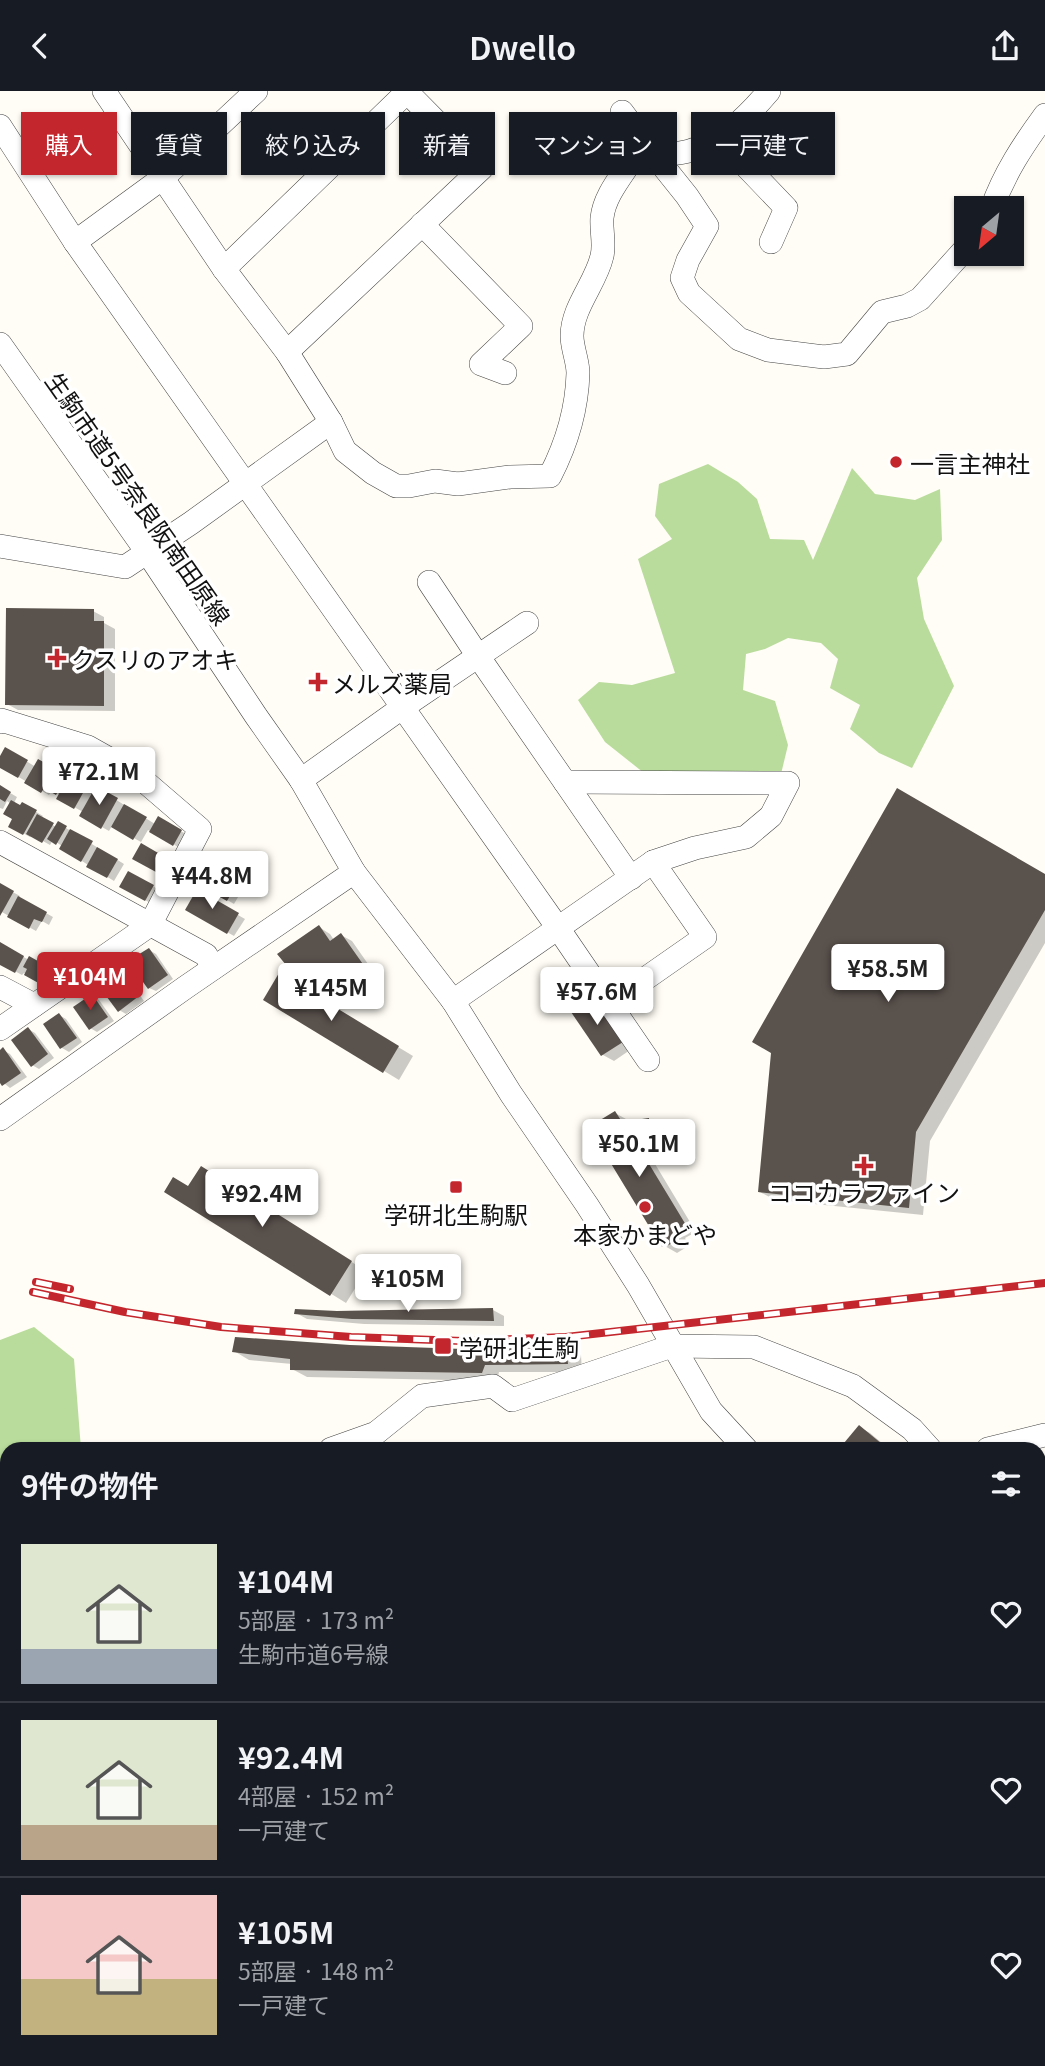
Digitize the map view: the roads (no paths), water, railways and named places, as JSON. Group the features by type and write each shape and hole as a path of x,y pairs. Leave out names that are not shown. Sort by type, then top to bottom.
{"street":[{"path":"104,91 224,269 287,352 331,422 345,451 373,473 396,486 435,481 458,484 510,477 550,477 566,444 574,405 578,375 572,336 575,320 603,255 602,219 605,206 622,175"},
{"path":"75,242 164,177 256,91"},
{"path":"224,269 407,91 482,168 287,352"},
{"path":"751,112 769,91"},
{"path":"996,196 1014,159 1045,115"},
{"path":"0,126 75,242 648,1060"},
{"path":"670,175 707,226 688,260 682,278 689,293 739,339 768,350 824,357 847,354 882,312 920,299 954,261"},
{"path":"754,175 786,208 771,242"},
{"path":"422,224 521,326 481,364 505,373"},
{"name":"生駒市道5号奈良阪南田原線","path":"0,344 147,552 301,781 354,872 453,1002 638,1285 711,1411 740,1442"},
{"path":"0,546 125,566 191,523 331,422"},
{"path":"429,582 631,878"},
{"path":"301,781 403,707 527,623"},
{"path":"0,722 1,720 88,747 136,774 200,829 150,925 0,1029"},
{"path":"453,1002 653,862 695,848 746,837 771,816 788,783 565,782"},
{"path":"0,842 206,955 214,968"},
{"path":"609,1004 705,937 653,862"},
{"path":"0,1119 354,872"},
{"path":"0,987 34,1005"},
{"path":"351,1442 376,1433 422,1396 493,1386 512,1399 672,1346 754,1347 853,1386 912,1429 924,1442"},
{"path":"1016,1442 1045,1435"}],"railway":[{"path":"36,1282 70,1289"},
{"path":"33,1292 125,1312 221,1327 351,1337 463,1341 566,1337 1045,1283"}],"place":[{"name":"一言主神社","path":"896,462"},
{"name":"クスリのアオキ","path":"57,658"},
{"name":"メルズ薬局","path":"318,682"},
{"name":"ココカラファイン","path":"864,1166"},
{"name":"学研北生駒駅","path":"456,1187"},
{"name":"本家かまどや","path":"645,1207"},
{"name":"学研北生駒","path":"443,1346"}]}
